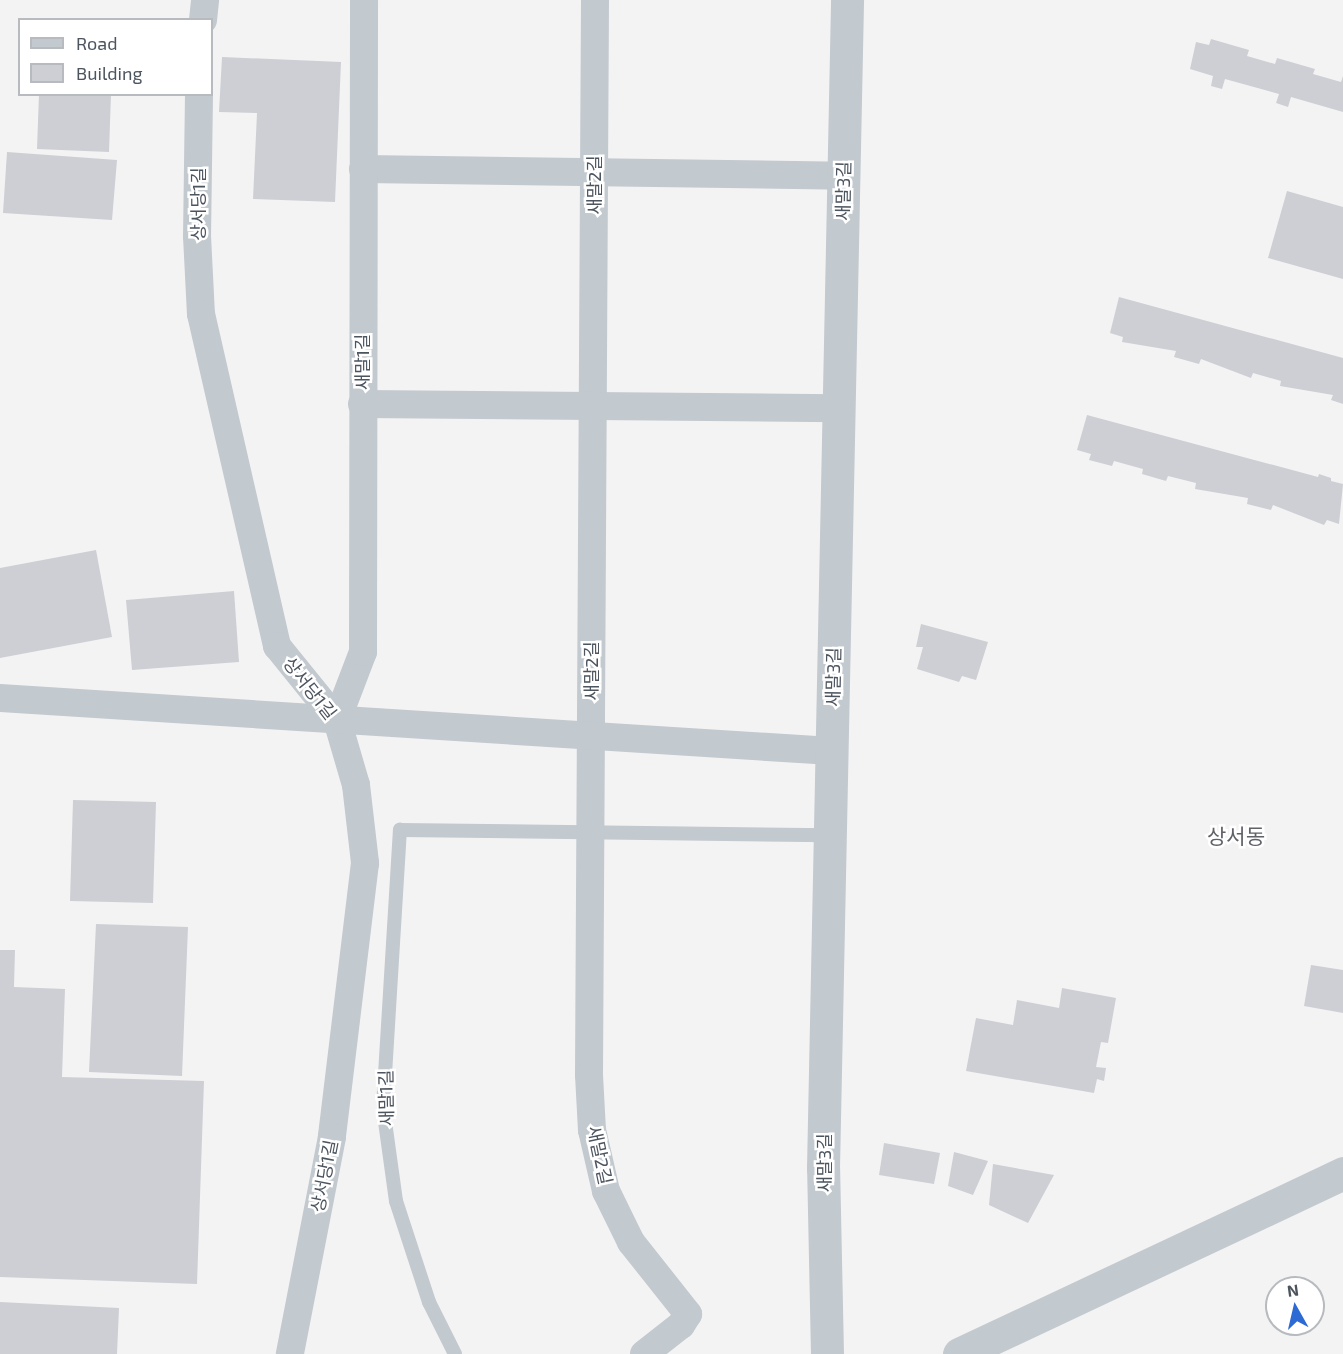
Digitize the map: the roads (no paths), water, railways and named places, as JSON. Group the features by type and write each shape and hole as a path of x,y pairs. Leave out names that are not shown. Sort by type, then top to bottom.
{"street":[{"path":"203,18 205,0"},
{"name":"새말1길","path":"337,720 363,652 364,0"},
{"name":"새말2길","path":"595,0 589,1075 592,1130 606,1191 631,1242 688,1314 681,1325 644,1354"},
{"name":"새말3길","path":"828,1354 823,1168 846,0"},
{"name":"상서당1길","path":"199,96 197,236 201,314 277,646 337,720 356,785 365,863 332,1137 290,1354"},
{"path":"363,170 843,176"},
{"path":"362,404 838,408"},
{"path":"0,698 831,751"},
{"path":"959,1354 1343,1173"}],"lane":[{"name":"새말1길","path":"455,1354 429,1302 396,1201 383,1107 400,830 590,832"},
{"path":"590,832 830,835"}],"district":[{"name":"상서동","path":"1236,836"}]}
